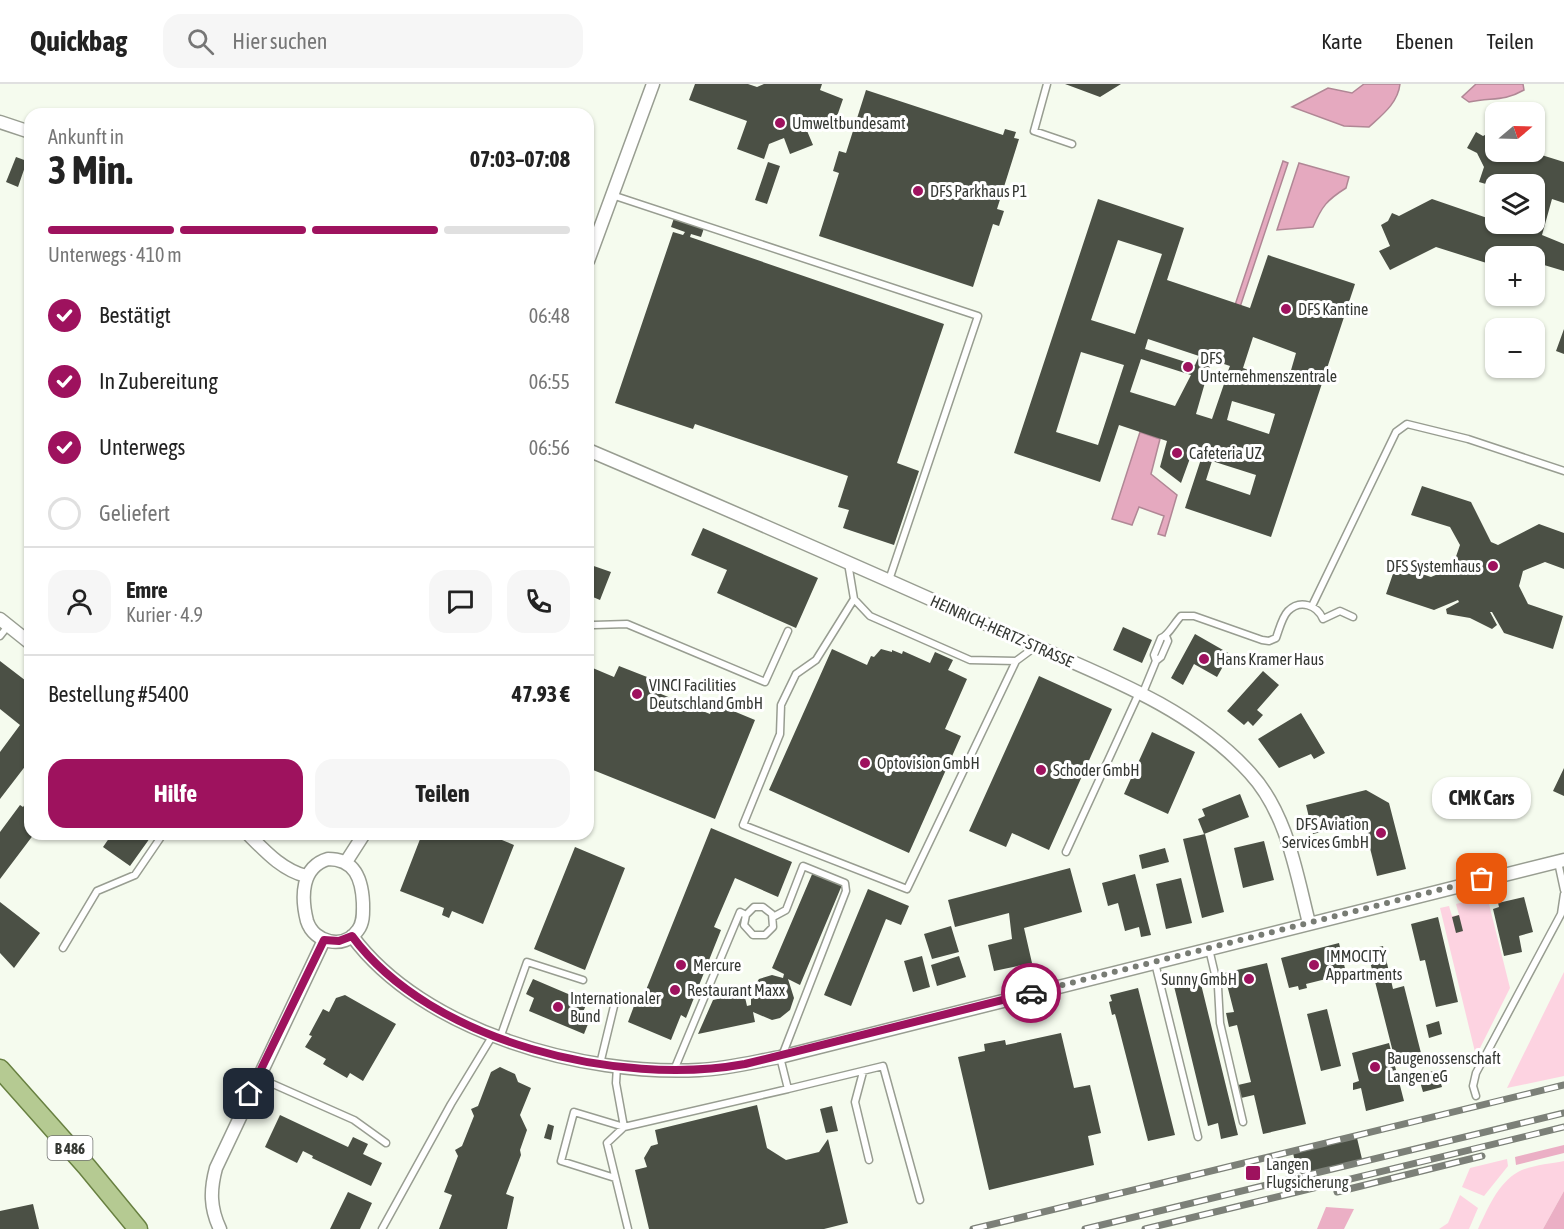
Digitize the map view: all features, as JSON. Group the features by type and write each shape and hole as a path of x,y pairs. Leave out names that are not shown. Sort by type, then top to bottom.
{"main road":[{"name":"B 486","path":"0,1069 138,1229"}],"street":[{"path":"594,244 653,84"},
{"path":"0,122 24,130"},
{"name":"HEINRICH-HERTZ-STRASSE","path":"594,453 889,580 1140,694 1182,717 1218,742 1263,790 1284,832 1310,923"},
{"path":"3,627 24,639"},
{"path":"254,840 275,860 294,873 306,876"},
{"path":"346,862 360,840"},
{"path":"336,859 346,862 355,871 362,885 362,920 352,936 339,941 324,940 312,931 308,921 306,876 310,869 322,861 336,859"},
{"path":"352,936 388,976 445,1012 497,1037 531,1050 617,1066 674,1070 717,1069 781,1056 1561,861"},
{"path":"220,1229 212,1208 212,1182 219,1160 324,940"}],"lane":[{"path":"1047,84 1034,131 1072,144"},
{"path":"612,195 978,316 889,580"},
{"path":"1312,606 1396,432 1407,424 1468,440 1564,471"},
{"path":"848,562 854,599 870,616 970,660 1016,662"},
{"path":"854,599 816,660 796,674 781,705 780,734 743,825 907,889 1016,662 1035,647"},
{"path":"1066,852 1156,661 1154,655 1161,639 1166,636 1171,625 1181,616 1194,616 1269,641 1276,638 1287,612 1298,605 1312,606 1320,612 1323,619 1340,611 1353,617"},
{"path":"594,625 627,624 765,682 788,631"},
{"path":"63,948 98,891 135,875 159,840"},
{"path":"1476,1096 1473,1086 1476,1073 1561,914 1564,892 1561,861"},
{"path":"773,917 786,910 803,866 845,883 846,891 781,1056 788,1089"},
{"path":"759,907 768,910 773,917 771,931 758,936 746,929 746,915 751,909 759,907"},
{"path":"674,1070 740,912 746,915"},
{"path":"1209,949 1218,987 1220,1023 1243,1122"},
{"path":"382,1229 451,1104 497,1037 527,962 583,980"},
{"path":"1155,962 1198,1137"},
{"path":"600,1064 615,1002"},
{"path":"617,1066 616,1083 624,1127"},
{"path":"615,1178 561,1161 574,1112 624,1127 883,1066 920,1200"},
{"path":"862,1071 855,1102 869,1160"},
{"path":"257,1077 259,1080 354,1120 386,1143"},
{"path":"624,1127 607,1143 628,1229"}],"shaded area":[{"path":"1364,84 1400,84 1393,103 1369,127 1344,126 1292,107 1328,88 1352,93"},
{"path":"1476,84 1523,84 1524,90 1503,98 1469,102 1462,97"},
{"path":"1283,161 1288,163 1237,316 1232,314"},
{"path":"1299,163 1349,177 1346,188 1326,204 1313,227 1277,230"},
{"path":"1140,432 1160,439 1151,474 1177,495 1165,536 1158,534 1164,516 1139,507 1132,525 1112,519"},
{"path":"1487,896 1510,988 1476,1056 1440,908 1449,906 1452,916 1459,915 1456,904"},
{"path":"1564,972 1564,1076 1507,1088"},
{"path":"1564,1145 1564,1153 1516,1165 1515,1157"},
{"path":"1507,1159 1508,1166 1484,1196 1462,1187 1470,1168"},
{"path":"1564,1161 1564,1191 1543,1229 1478,1229 1494,1198 1511,1177 1529,1168"},
{"path":"1564,1191 1564,1229 1543,1229"},
{"path":"1460,1195 1478,1208 1469,1229 1439,1229 1448,1223"},
{"path":"1326,1207 1354,1209 1344,1229 1317,1229"}],"building":[{"name":"Umweltbundesamt","path":"695,84 748,84 757,87 764,84 822,84 820,90 843,99 834,125 821,120 805,126 813,145 790,154 784,138 769,144 764,159 737,149 747,121 689,100"},
{"path":"1065,84 1121,84 1100,97"},
{"name":"DFS Parkhaus P1","path":"866,90 1003,135 1005,129 1016,132 1014,138 1019,139 997,209 1004,211 999,226 993,224 973,287 819,236 839,173 833,171 839,151 846,153"},
{"path":"1476,132 1485,135 1485,162 1545,162 1545,156 1564,162 1564,203 1552,199 1545,224 1545,174 1485,174 1485,184 1479,182 1484,167 1477,153 1467,148"},
{"path":"16,157 24,160 24,170 18,187 6,182"},
{"path":"768,162 780,166 767,204 755,200"},
{"name":"DFS Unternehmenszentrale","path":"1098,199 1184,228 1167,280 1250,308 1268,255 1355,284 1271,537 1185,508 1203,453 1193,450 1181,483 1160,467 1167,441 1119,425 1100,482 1014,453","holes":["1118,240 1162,254 1135,334 1091,320","1253,337 1296,353 1287,384 1243,368","1148,339 1199,356 1195,365 1145,349","1081,352 1124,365 1098,445 1056,432","1141,359 1191,375 1175,406 1130,392","1212,360 1230,366 1226,376 1209,371","1206,379 1224,384 1212,419 1196,414","1232,401 1275,414 1269,434 1227,420","1212,461 1256,475 1250,495 1206,480"]},
{"path":"1432,199 1485,217 1485,234 1542,234 1564,244 1564,271 1545,265 1545,246 1485,246 1485,263 1436,247 1390,270 1379,251 1390,246 1381,225 1388,221 1392,213 1399,216"},
{"path":"674,218 704,228 701,237 691,234 690,237 944,324 897,463 919,471 894,545 843,528 849,510 838,507 848,476 695,424 693,429 615,403 673,232 683,235 685,232 671,227"},
{"path":"1564,329 1564,354 1556,351"},
{"name":"DFS Systemhaus","path":"1422,486 1471,502 1491,542 1498,545 1539,524 1564,533 1564,569 1545,562 1523,571 1519,586 1528,604 1563,616 1553,649 1504,633 1492,612 1490,612 1497,625 1492,629 1470,618 1447,614 1446,609 1459,602 1458,600 1434,610 1386,594 1396,565 1431,577 1452,568 1460,545 1450,527 1411,515"},
{"path":"703,528 818,578 796,628 717,593 727,570 691,555"},
{"path":"594,566 611,572 600,600 594,598"},
{"path":"1123,627 1152,640 1142,663 1113,650"},
{"name":"Hans Kramer Haus","path":"1195,634 1230,654 1217,677 1194,664 1183,685 1171,678"},
{"name":"Optovision GmbH","path":"832,649 867,665 871,656 874,657 881,649 902,654 903,651 930,663 935,652 953,660 948,670 967,679 945,729 961,736 909,853 769,790"},
{"path":"0,661 24,679 24,768 0,799 0,752 20,725 0,709"},
{"path":"619,666 665,684 661,694 710,714 714,703 755,720 715,819 594,770 594,669 614,677"},
{"path":"1263,671 1279,685 1257,710 1263,715 1253,726 1248,721 1244,725 1227,711"},
{"name":"Schoder GmbH","path":"1039,676 1112,709 1049,850 1012,833 1006,847 969,831"},
{"path":"1301,713 1325,753 1314,759 1311,754 1279,768 1258,739"},
{"path":"1152,732 1195,752 1168,814 1124,794"},
{"path":"1564,768 1564,796 1553,791"},
{"name":"DFS Aviation Services GmbH","path":"1366,790 1389,803 1406,869 1377,876 1366,832 1350,825 1313,834 1306,805"},
{"path":"1240,794 1249,817 1204,834 1198,819 1205,816 1202,809"},
{"path":"20,805 23,807 24,840 29,840 0,879 0,832"},
{"path":"711,828 792,862 778,897 735,878 714,927 721,930 686,1018 681,1015 671,1040 628,1022 637,998 642,1000"},
{"path":"1205,834 1224,912 1202,918 1183,839"},
{"path":"108,840 149,840 130,866 103,847"},
{"path":"420,840 502,840 514,845 483,924 452,911 449,918 442,915 444,908 400,891"},
{"path":"1264,841 1274,880 1243,888 1234,848"},
{"path":"575,847 625,868 585,970 534,949"},
{"path":"1165,848 1169,862 1142,869 1139,855"},
{"path":"1070,868 1082,912 1024,928 1032,963 994,971 988,945 1012,939 1009,913 955,927 948,900"},
{"path":"813,872 842,885 800,985 788,979 794,998 790,1010 780,1018 772,1020 753,1012 755,1022 698,1034 713,1000 744,993 747,1006 751,1005 751,991 759,979 772,975 783,978 784,974 772,968"},
{"path":"1135,874 1151,935 1141,937 1139,927 1125,931 1118,903 1108,906 1102,883"},
{"path":"1181,878 1192,923 1166,929 1156,884"},
{"path":"868,889 909,906 901,925 886,919 851,1006 824,995"},
{"path":"1524,897 1533,932 1519,936 1522,952 1504,956 1493,909 1499,907 1498,903"},
{"path":"0,902 40,933 14,968 0,953"},
{"path":"1459,915 1463,931 1456,933 1452,917"},
{"path":"1438,917 1458,1002 1436,1007 1425,960 1420,961 1411,924"},
{"path":"951,926 959,952 932,959 924,934"},
{"name":"IMMOCITY Appartments","path":"1339,943 1347,977 1339,979 1338,976 1306,984 1307,988 1299,990 1298,986 1289,988 1281,958"},
{"path":"1383,946 1393,989 1404,986 1421,1053 1395,1060 1367,950"},
{"path":"922,956 930,987 913,992 904,961"},
{"path":"959,956 966,977 937,986 931,965"},
{"path":"1267,963 1306,1124 1263,1134 1254,1095 1241,1098 1238,1085 1251,1082 1237,1025 1229,1027 1226,1013 1234,1012 1224,973"},
{"path":"1199,976 1238,1135 1221,1139 1218,1123 1208,1126 1173,982"},
{"name":"Internationaler Bund","path":"533,979 587,1002 582,1015 590,1019 584,1034 529,1011 534,998 526,994"},
{"path":"1138,988 1175,1135 1148,1141 1117,1021 1115,1014 1112,1015 1109,1002 1112,1001 1110,995"},
{"path":"345,995 396,1024 363,1081 350,1073 347,1078 323,1064 326,1059 305,1047 323,1009 329,1012 336,998"},
{"path":"1327,1009 1341,1066 1321,1071 1307,1014"},
{"path":"1439,1021 1442,1034 1429,1038 1426,1025"},
{"path":"1061,1033 1074,1088 1090,1085 1101,1133 1088,1136 1094,1165 989,1190 958,1057 985,1051 984,1044 1005,1040 1006,1045"},
{"name":"Baugenossenschaft Langen eG","path":"1389,1043 1404,1101 1366,1111 1361,1088 1353,1090 1353,1083 1359,1081 1352,1053"},
{"path":"500,1067 515,1074 518,1082 531,1088 520,1115 527,1130 520,1150 521,1155 506,1194 514,1197 507,1229 439,1229 452,1195 444,1192 458,1156 455,1150 462,1146 474,1116 471,1109 478,1106 491,1072"},
{"path":"1437,1070 1442,1087 1423,1092 1418,1075"},
{"path":"757,1105 767,1148 786,1160 819,1152 828,1139 848,1223 824,1229 649,1229 635,1170 647,1167 644,1158 651,1146 658,1144 655,1130"},
{"path":"832,1106 838,1131 826,1133 820,1109"},
{"path":"280,1115 348,1147 353,1137 368,1144 363,1154 382,1163 371,1186 312,1158 313,1156 303,1151 297,1163 265,1147"},
{"path":"548,1124 554,1126 551,1140 544,1138"},
{"path":"1357,1138 1362,1159 1298,1175 1293,1153"},
{"path":"348,1192 372,1203 360,1229 330,1229"},
{"path":"33,1204 39,1229 0,1229 0,1211"}],"railway":[{"path":"973,1229 1564,1085"},
{"path":"1085,1229 1564,1113"},
{"path":"1145,1229 1564,1127"},
{"path":"1337,1192 1482,1156"}],"way so far":[{"path":"1031,993 1482,879"}],"place":[{"name":"Umweltbundesamt","path":"780,123"},
{"name":"DFS Parkhaus P1","path":"918,191"},
{"name":"DFS Kantine","path":"1286,309"},
{"name":"DFS Unternehmenszentrale","path":"1188,367"},
{"name":"Cafeteria UZ","path":"1177,453"},
{"name":"DFS Systemhaus","path":"1493,566"},
{"name":"Hans Kramer Haus","path":"1204,659"},
{"name":"VINCI Facilities Deutschland GmbH","path":"637,694"},
{"name":"Optovision GmbH","path":"865,763"},
{"name":"Schoder GmbH","path":"1041,770"},
{"name":"DFS Aviation Services GmbH","path":"1381,833"},
{"name":"CMK Cars","path":"1482,879"},
{"name":"Mercure","path":"681,965"},
{"name":"IMMOCITY Appartments","path":"1314,965"},
{"name":"Sunny GmbH","path":"1249,979"},
{"name":"Restaurant Maxx","path":"675,990"},
{"name":"Internationaler Bund","path":"558,1007"},
{"name":"Baugenossenschaft Langen eG","path":"1375,1067"},
{"name":"Langen Flugsicherung","path":"1253,1173"}],"route":[{"path":"249,1094 324,940 334,942 352,936 388,976 445,1012 475,1027 531,1050 600,1064 632,1067 699,1070 745,1064 1031,993"}]}
